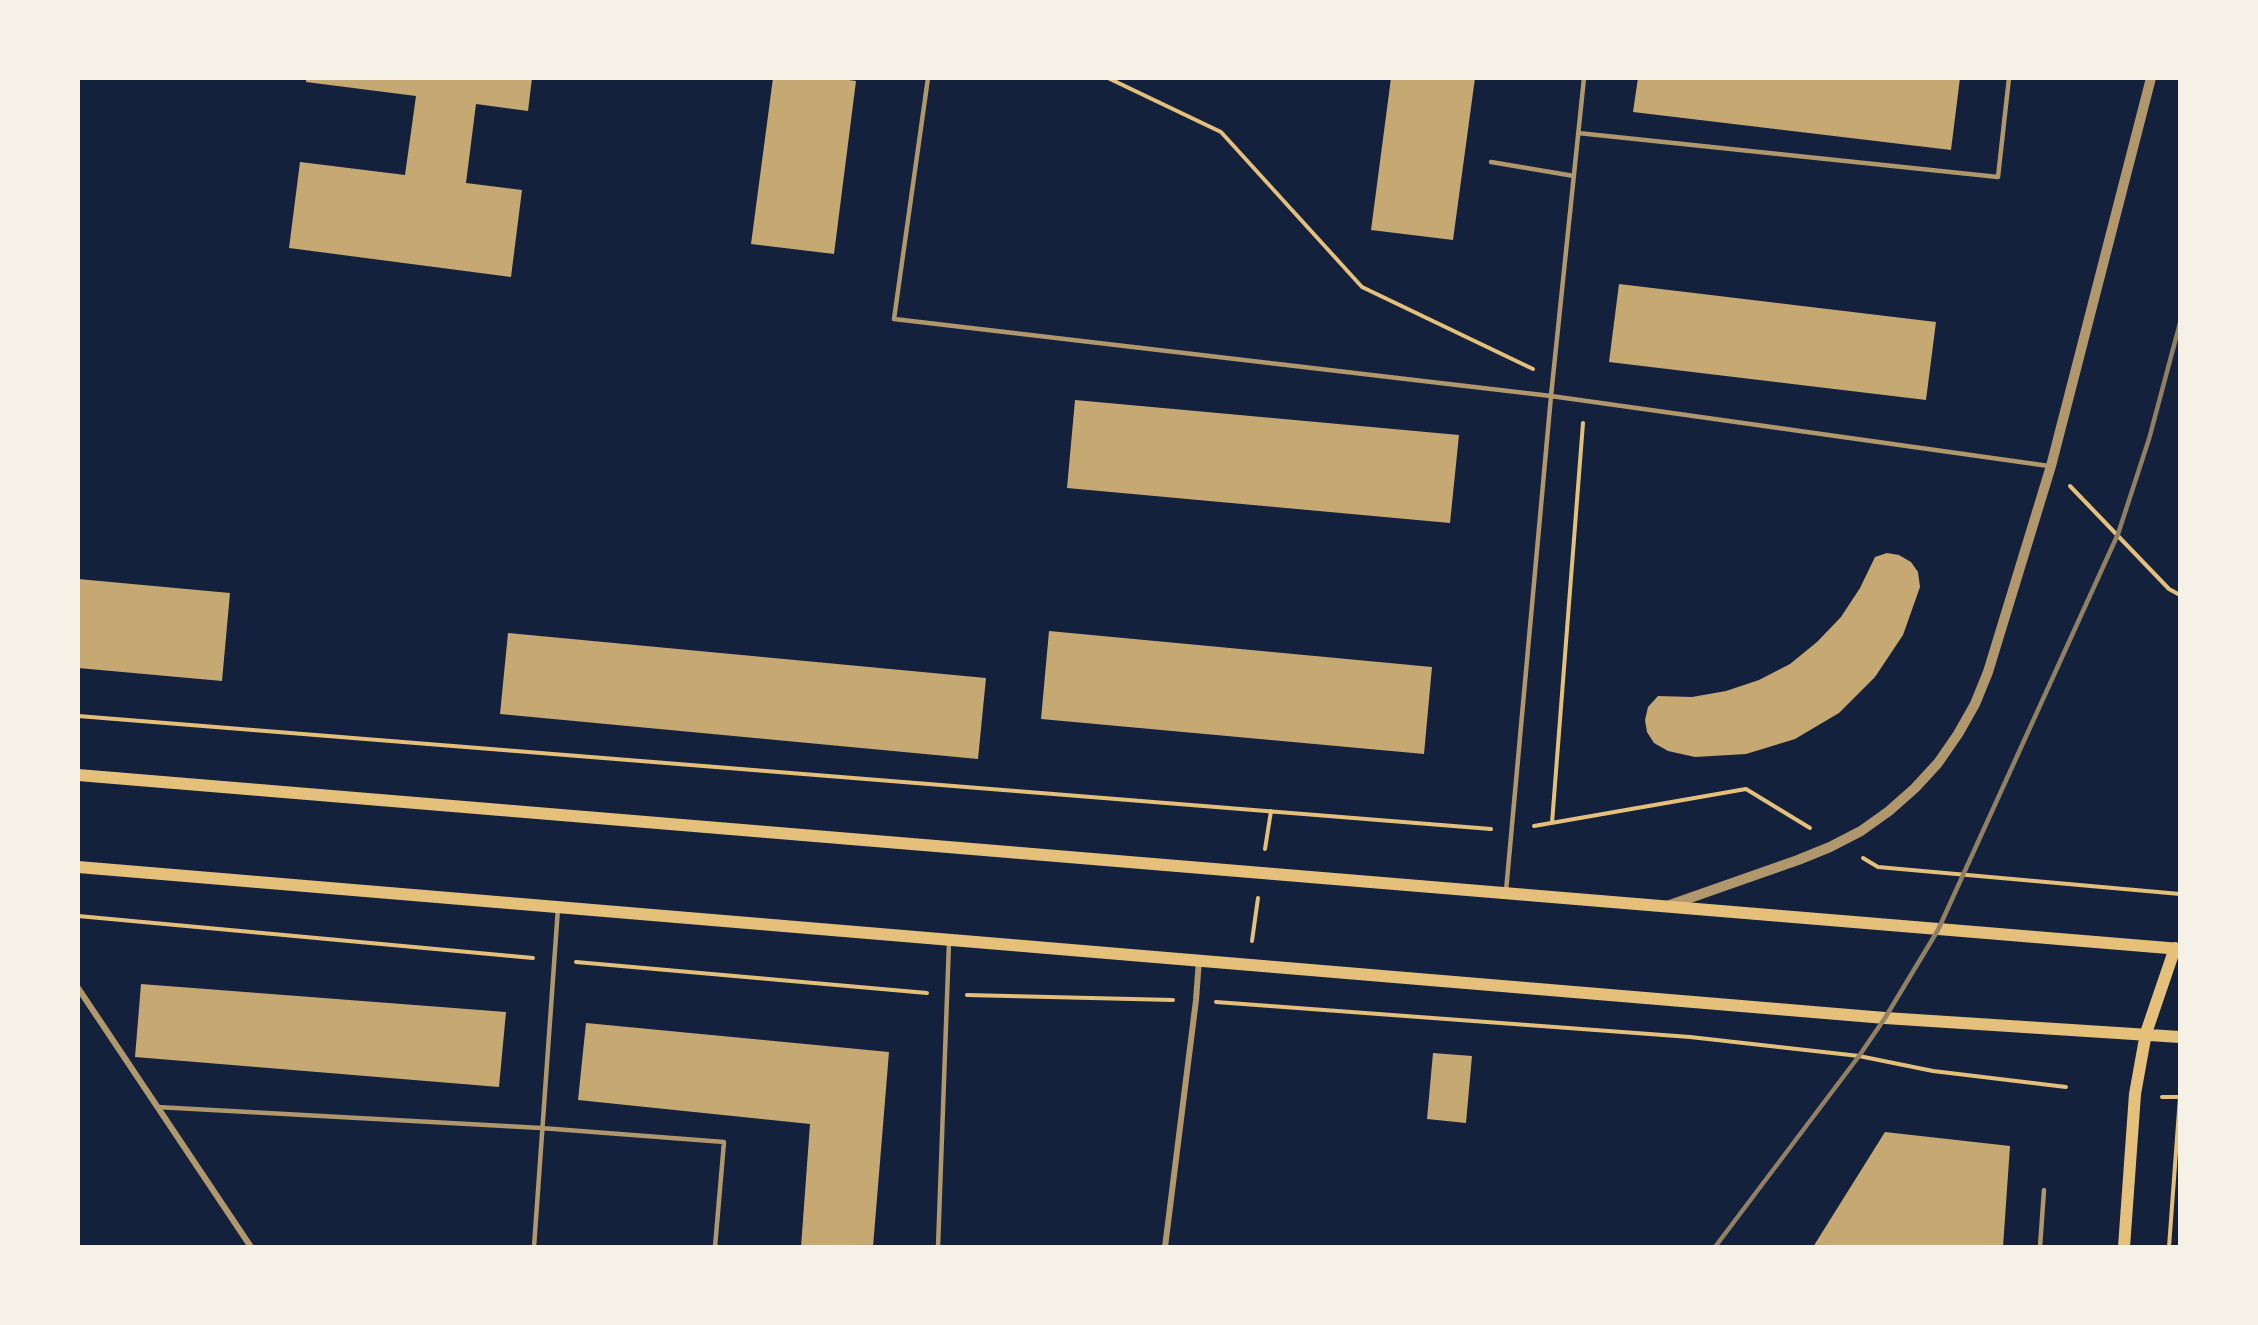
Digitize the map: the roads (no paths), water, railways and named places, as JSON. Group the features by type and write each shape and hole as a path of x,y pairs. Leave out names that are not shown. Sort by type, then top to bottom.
{"main road":[{"path":"78,775 1665,907 2178,945 2146,1033 2135,1094 2124,1247"},
{"path":"78,867 1885,1018 2180,1036"}],"street":[{"path":"1665,907 1798,860 1861,831 1915,788 1938,763 1958,734 1975,704 1988,672 2051,466 2151,78"},
{"path":"1165,1247 1199,960"},
{"path":"78,988 251,1247"}],"lane":[{"path":"928,78 894,319 1551,396 2051,466"},
{"path":"1506,894 1551,396 1584,78"},
{"path":"1578,134 1998,177 2009,78"},
{"path":"1491,162 1574,176"},
{"path":"534,1247 553,960 559,906"},
{"path":"938,1247 949,939"},
{"path":"157,1107 541,1128 724,1142 716,1247"},
{"path":"2040,1247 2044,1190"}],"railway":[{"path":"1715,1247 1859,1056 1885,1018 1938,930 2118,534 2149,439 2180,323"}]}
